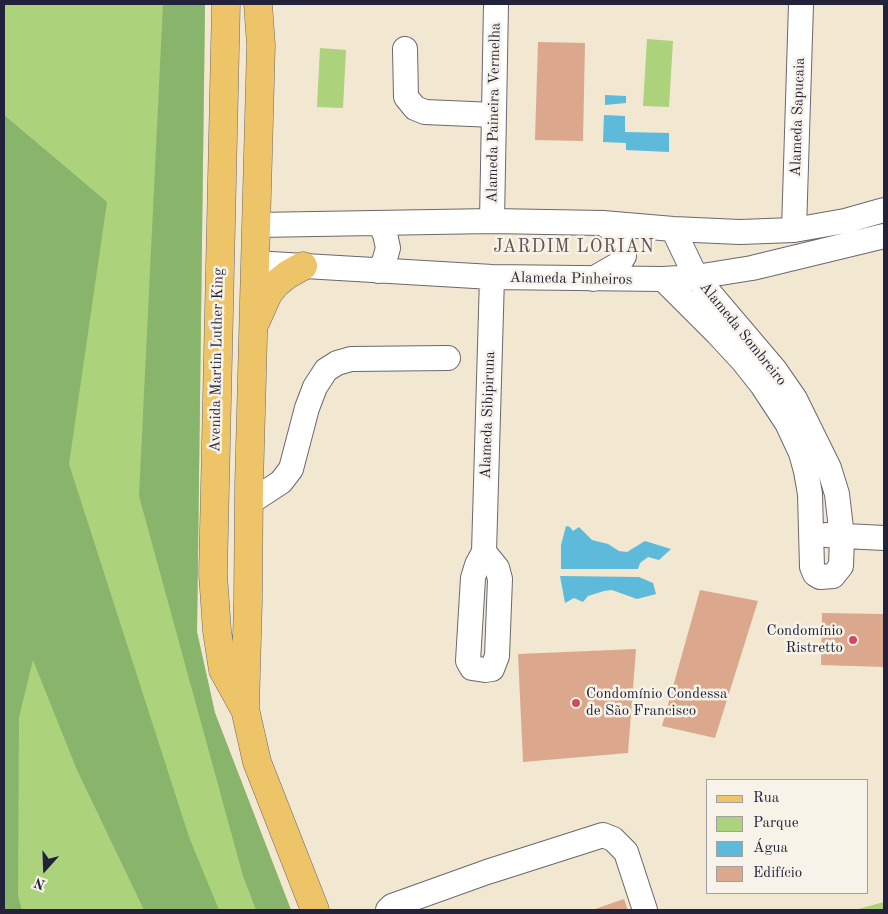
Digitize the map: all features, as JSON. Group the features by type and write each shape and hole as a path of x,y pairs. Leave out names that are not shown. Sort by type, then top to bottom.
{"main road":[{"name":"Avenida Martin Luther King","path":"226,4 223,250 213,574 217,631 223,670 245,709"},
{"name":"Avenida Martin Luther King","path":"258,4 261,45 254,263 245,709 257,762 315,910"},
{"path":"223,250 256,225"},
{"path":"223,250 254,263"},
{"path":"253,329 268,294 287,275 303,266"},
{"path":"214,590 222,604 234,607 242,597 248,579"}],"street":[{"name":"Alameda Paineira Vermelha","path":"492,221 496,4"},
{"name":"Alameda Sapucaia","path":"794,230 801,4"},
{"path":"405,50 406,97 415,108 424,112 494,115"},
{"path":"256,225 492,221 603,223 740,232 794,230 845,221 884,210"},
{"path":"378,271 384,262 388,248 385,234 379,223"},
{"path":"593,279 620,264 624,256 624,246 618,234 603,223"},
{"name":"Alameda Sombreiro","path":"663,279 743,361 787,423 801,453 810,494 812,567 815,574 826,577 833,576 841,566 842,537 837,494 829,468 795,399 775,370 696,277 673,229"},
{"name":"Alameda Pinheiros","path":"254,263 492,277 663,279 696,277 752,268 884,236"},
{"name":"Alameda Sibipiruna","path":"484,552 492,277"},
{"path":"249,503 281,482 291,469 307,408 315,387 326,370 337,363 351,359 448,358"},
{"path":"810,494 837,494"},
{"path":"811,534 884,538"},
{"path":"388,910 392,906 478,875 603,835 613,839 626,852 645,910"}],"green space":[{"path":"4,4 205,4 197,632 215,713 291,910 4,910"},
{"path":"163,4 205,4 197,632 215,713 291,910 256,910 243,876 139,496"},
{"path":"647,39 673,41 669,107 643,106"},
{"path":"320,48 346,50 343,108 317,107"},
{"path":"4,115 107,202 69,464 189,837 219,910 144,910 77,770 33,660 19,717 18,896 22,910 4,910 4,582 6,580 4,579"},
{"path":"884,902 884,910 855,910 862,908"}],"water":[{"path":"605,95 626,96 626,103 605,105"},
{"path":"604,115 625,116 625,132 669,133 669,152 626,150 626,143 603,142"},
{"path":"566,526 570,527 573,531 579,527 592,540 608,544 619,551 627,552 645,541 671,549 659,560 648,557 640,563 638,569 561,569 561,545"},
{"path":"560,576 639,577 653,583 656,594 637,599 612,590 588,596 583,602 574,598 565,603"}],"building":[{"path":"538,42 585,43 583,141 535,140"},
{"path":"700,590 758,601 715,738 662,726"},
{"name":"Condomínio Ristretto","path":"822,613 884,614 884,667 821,665"},
{"name":"Condomínio Condessa de São Francisco","path":"636,649 628,753 523,762 518,654"},
{"path":"624,899 628,910 592,910"}],"place":[{"name":"Condomínio Ristretto","path":"853,640"},
{"name":"Condomínio Condessa de São Francisco","path":"576,703"}],"district":[{"name":"JARDIM LORIAN","path":"574,247"}]}
